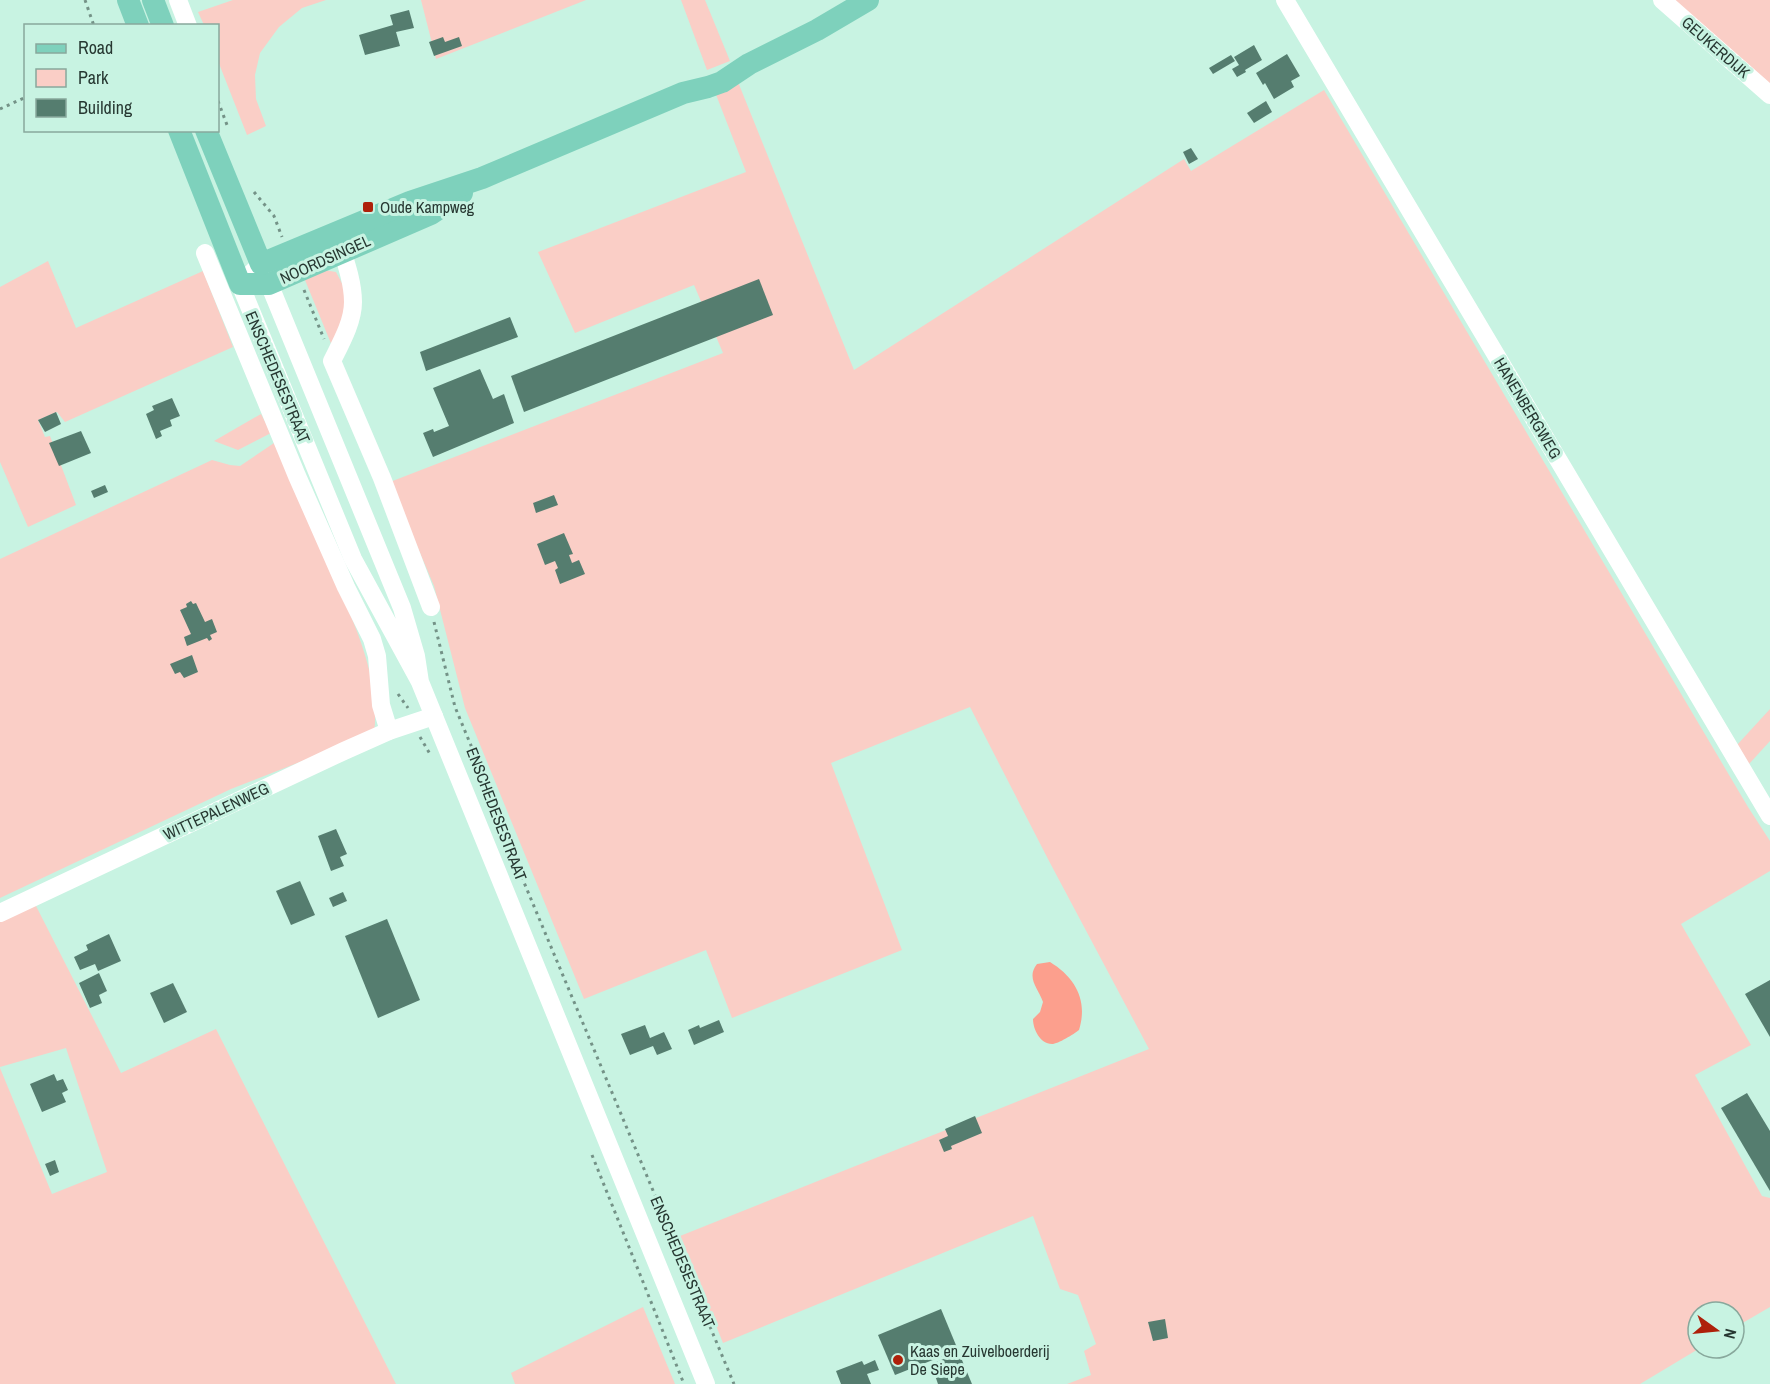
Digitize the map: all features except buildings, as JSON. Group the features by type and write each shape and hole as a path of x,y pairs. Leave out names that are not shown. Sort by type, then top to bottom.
{"main road":[{"path":"128,0 137,24"},
{"path":"153,0 161,24"},
{"name":"NOORDSINGEL","path":"240,284 339,242 410,202 482,178 683,93 722,82 749,64 817,30 868,0"},
{"name":"ENSCHEDESESTRAAT","path":"180,132 240,284"},
{"name":"ENSCHEDESESTRAAT","path":"207,132 265,274"}],"street":[{"path":"178,0 187,24"},
{"name":"HANENBERGWEG","path":"1285,0 1770,816"},
{"name":"GEUKERDIJK","path":"1662,0 1770,95"},
{"path":"339,242 351,284 353,302 351,316 332,361 382,478 431,607"},
{"name":"ENSCHEDESESTRAAT","path":"205,253 297,476 346,587 372,639 377,656 381,705 389,731"},
{"name":"ENSCHEDESESTRAAT","path":"265,274 402,608 416,656 420,682"},
{"name":"ENSCHEDESESTRAAT","path":"240,284 353,559 420,682 435,716 706,1384"},
{"name":"WITTEPALENWEG","path":"0,913 389,731 435,716"}],"path":[{"path":"85,0 93,24"},
{"path":"0,109 24,98"},
{"path":"219,103 230,133"},
{"path":"251,188 274,216 332,361"},
{"name":"ENSCHEDESESTRAAT","path":"431,607 454,707 492,796 505,837 734,1384"}],"green space":[{"path":"233,0 326,0 302,8 279,27 260,53 255,75 256,99 266,126 247,135 219,64 219,24 204,24 198,12"},
{"path":"421,0 586,0 436,59"},
{"path":"681,0 705,0 730,61 707,70"},
{"path":"1674,0 1770,0 1770,84"},
{"path":"738,82 854,370 1184,159 1191,171 1324,90 1770,841 1770,871 1681,924 1751,1045 1695,1075 1762,1196 1770,1198 1770,1307 1746,1321 1746,1300 1686,1300 1686,1356 1640,1384 1067,1384 1091,1375 1084,1351 1096,1344 1078,1295 1060,1289 1033,1216 723,1343 680,1236 1149,1049 970,707 831,763 902,950 732,1018 706,950 584,999 465,708 434,586 390,482 723,353 694,285 575,333 538,252 746,172 715,92"},
{"path":"48,261 76,328 203,271 233,347 65,422 57,412 38,420 45,437 50,436 76,505 28,527 0,462 0,287"},
{"path":"318,269 336,272 346,291 346,311 332,346 305,280"},
{"path":"261,414 271,433 238,450 214,441"},
{"path":"274,443 353,620 361,643 373,688 374,733 231,789 0,898 0,559 212,460 240,466"},
{"path":"1770,709 1770,741 1749,764 1737,745"},
{"path":"34,902 121,1073 216,1029 396,1384 0,1384 0,1068 52,1194 107,1172 66,1048 0,1067 0,918"},
{"path":"643,1307 675,1384 515,1384 511,1373"}],"shaded area":[{"path":"1050,962 1067,975 1073,983 1078,991 1082,1009 1079,1030 1055,1044 1044,1042 1034,1027 1033,1019 1040,1012 1043,1002 1034,983 1034,969 1037,964"}],"place":[{"name":"Oude Kampweg","path":"368,207"},
{"name":"Kaas en Zuivelboerderij De Siepe","path":"898,1360"}]}
